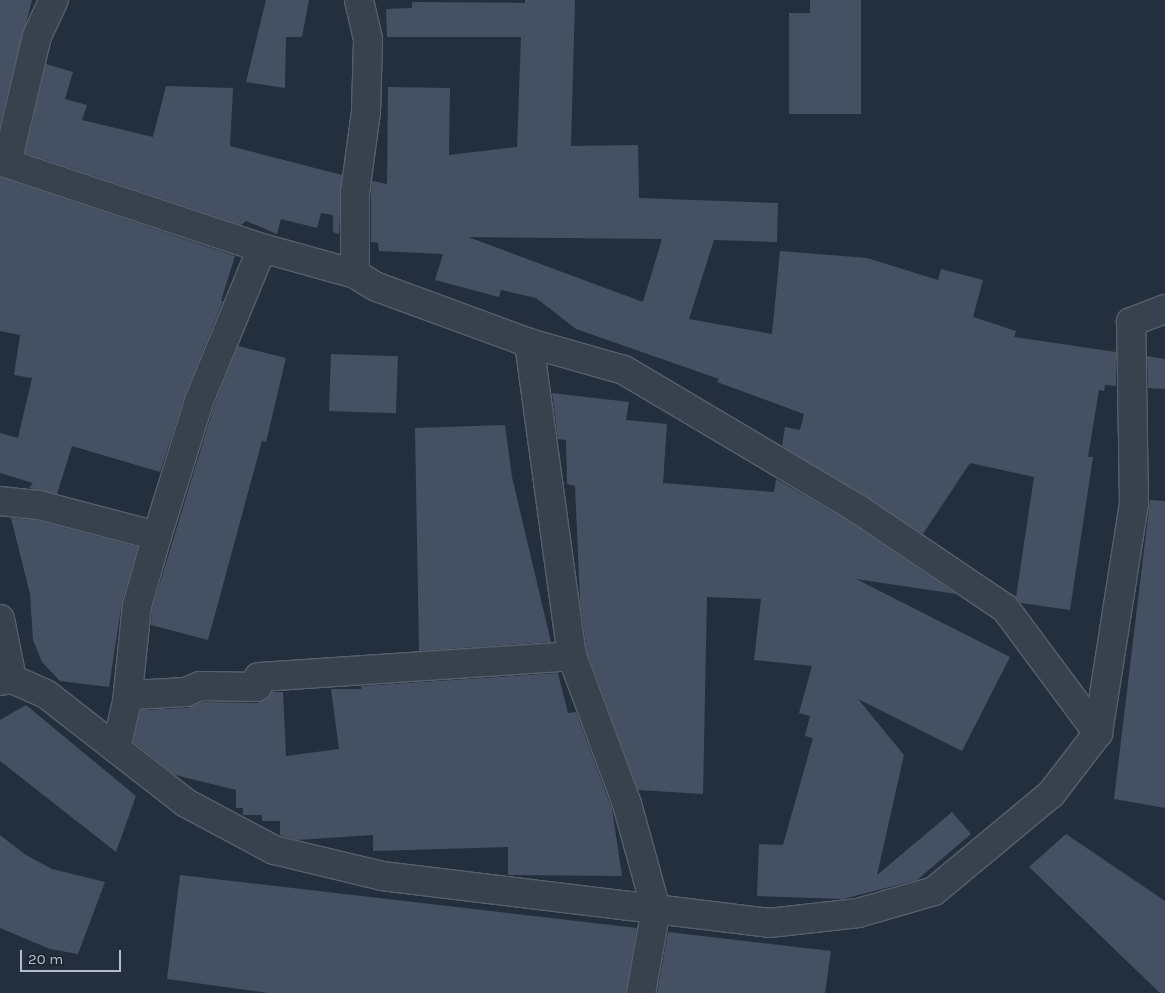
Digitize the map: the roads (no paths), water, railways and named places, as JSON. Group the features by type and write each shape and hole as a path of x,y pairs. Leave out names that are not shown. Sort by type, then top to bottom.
{"street":[{"path":"54,0 37,36 3,162 262,248 354,274 377,287 529,342 624,370 858,509 1005,608 1098,733"},
{"path":"354,274 355,193 366,112 368,39 359,0"},
{"path":"116,748 127,702 137,606 157,536 199,400 262,248"},
{"path":"0,619 6,680 46,694 186,803 274,850 382,876 769,923 858,913 934,891 1051,794 1098,733 1134,504 1131,322 1165,309"},
{"path":"529,342 572,656 627,804 656,909 641,993"},
{"path":"0,501 38,505 157,536"},
{"path":"127,702 131,694 186,692 200,686 257,687 259,676 572,656"}]}
